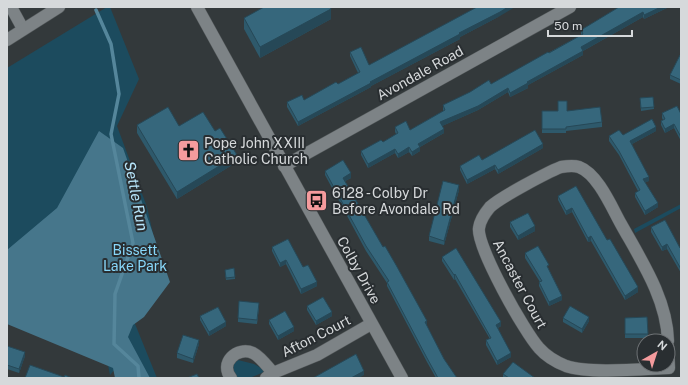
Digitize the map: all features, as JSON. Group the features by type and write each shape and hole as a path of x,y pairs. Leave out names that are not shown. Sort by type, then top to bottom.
{"street":[{"path":"11,7 23,29"},
{"path":"7,40 59,7"},
{"name":"Colby Drive","path":"197,7 402,378"},
{"name":"Avondale Road","path":"284,166 570,7"},
{"name":"Ancaster Court","path":"636,372 582,370 568,367 546,354 532,340 521,323 484,252 479,230 483,216 498,201 548,173 567,166 578,167 584,170 593,178 604,194 646,270 663,312 667,333"},
{"name":"Afton Court","path":"232,378 226,367 228,361 233,355 239,352 247,351 255,354 270,376 317,356 371,324"}],"green space":[{"name":"Bissett Lake Park","path":"107,7 110,7 139,79 117,126 147,207 159,261 129,309 157,378 120,378 124,359 110,375 104,345 7,311 7,68"},
{"name":"Bissett Lake Park","path":"99,131 123,148 170,282 144,317 133,325 128,337 150,378 115,378 113,368 7,324 7,250 57,208"},
{"path":"681,204 681,208 635,233 634,229"},
{"path":"238,360 254,364 263,369 264,372 252,377 238,378 233,374 233,364"}],"building":[{"path":"264,7 330,7 331,9 260,47 244,18"},
{"path":"477,7 508,7 298,122 287,102 302,95 304,100 336,82 338,84 360,72 350,52 361,47 369,65"},
{"path":"619,7 661,7 644,15 643,12 581,47 583,51 510,93 508,88 478,106 440,122 444,129 418,144 420,147 412,152 409,147 398,154 395,149 368,164 361,151 381,140 383,142 398,133 395,127 406,121 410,130 445,110 443,105 470,92 489,80 491,84 583,34 581,30"},
{"path":"681,55 681,80 670,75"},
{"path":"653,97 654,107 641,108 640,98"},
{"path":"558,101 567,101 567,111 600,107 602,122 566,127 566,129 542,129 542,111 558,111"},
{"path":"677,106 681,114 681,137 674,124 665,129 661,121 665,119 662,113"},
{"name":"Pope John XXIII Catholic Church","path":"168,107 179,126 203,112 215,131 220,128 237,155 177,192 137,125"},
{"path":"652,119 656,127 630,141 649,177 643,179 658,203 645,211 635,193 640,190 619,151 609,136 619,130 623,135"},
{"path":"535,130 543,144 498,170 495,165 467,180 460,166 479,155 482,160"},
{"path":"343,160 351,173 343,178 383,247 385,246 396,265 427,321 425,322 444,359 457,378 438,378 387,282 389,281 366,246 325,171"},
{"path":"443,181 459,185 444,241 429,236"},
{"path":"576,186 607,240 610,239 638,287 625,296 591,236 588,238 572,208 566,211 558,196"},
{"path":"528,213 535,226 518,236 510,222"},
{"path":"665,220 680,248 681,247 681,269 667,244 662,247 651,227"},
{"path":"288,239 303,267 308,265 317,282 301,289 286,260 280,263 272,247"},
{"path":"538,246 549,265 547,266 562,296 549,302 539,282 542,281 525,253"},
{"path":"456,248 501,322 496,325 511,353 497,361 486,340 491,338 455,274 454,275 442,257"},
{"path":"234,268 235,277 226,278 225,270"},
{"path":"323,297 332,312 316,321 307,306"},
{"path":"239,301 259,303 257,320 238,318"},
{"path":"570,306 589,317 582,329 563,318"},
{"path":"218,307 226,322 209,332 200,316"},
{"path":"285,311 294,327 278,336 269,320"},
{"path":"647,317 648,333 625,334 625,318"},
{"path":"183,335 199,340 193,359 177,353"},
{"path":"7,346 25,352 19,369 7,365"},
{"path":"356,354 364,371 351,378 313,378"},
{"path":"513,362 535,378 509,378 503,374"},
{"path":"30,365 64,377 65,375 72,378 25,378"},
{"path":"197,374 199,378 187,378"}],"waterway":[{"name":"Settle Run","path":"96,10 111,44 119,94 111,134 133,243 115,294 114,344 138,366 139,378"}],"place":[{"name":"Pope John XXIII Catholic Church","path":"189,151"},
{"name":"6128 - Colby Dr Before Avondale Rd","path":"316,201"}]}
